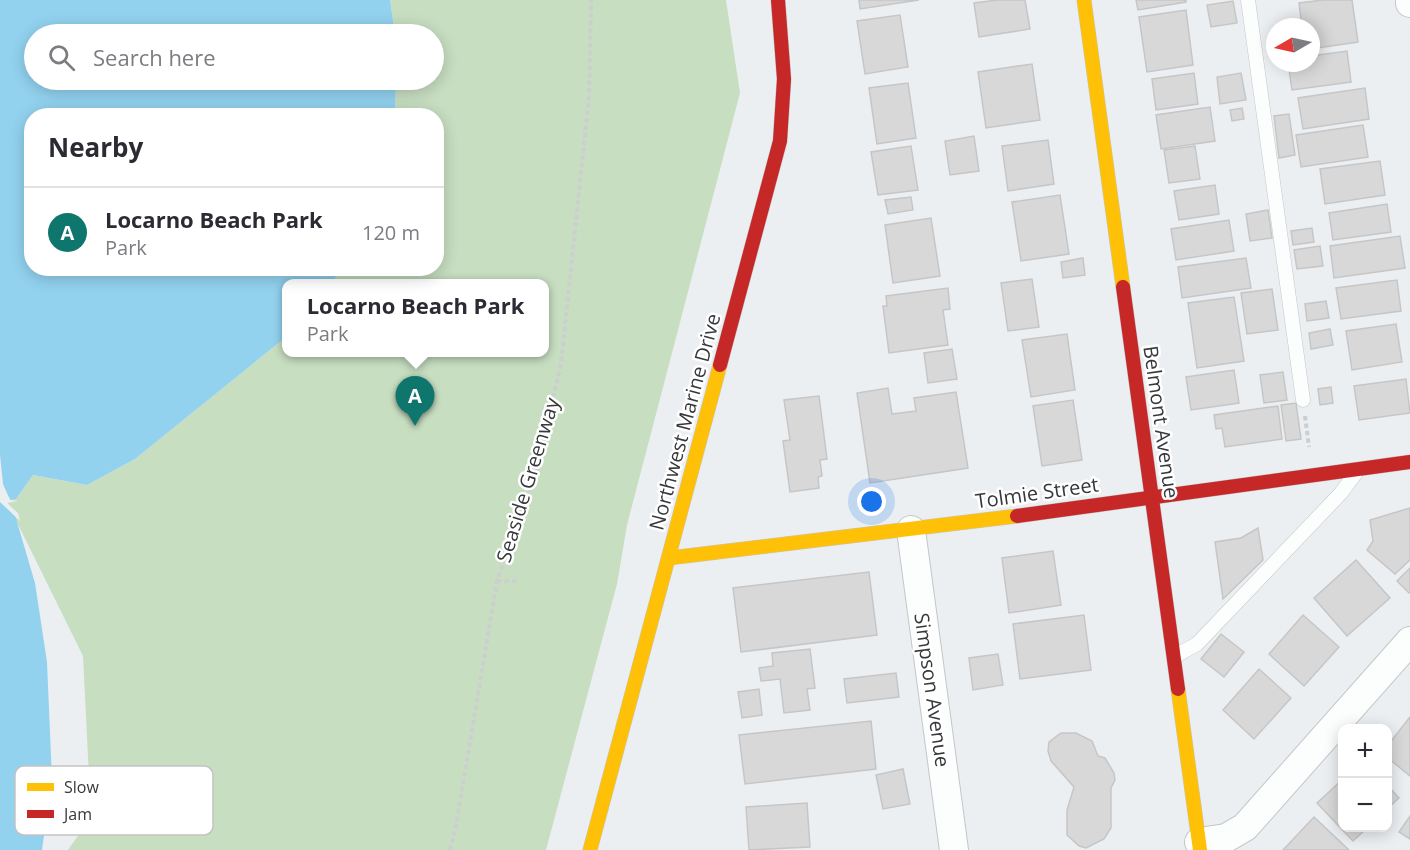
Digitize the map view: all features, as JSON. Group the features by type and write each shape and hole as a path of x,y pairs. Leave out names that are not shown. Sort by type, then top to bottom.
{"street":[{"name":"Northwest Marine Drive","path":"590,850 780,141 784,79 778,0"},
{"name":"Belmont Avenue","path":"1084,0 1200,846"},
{"name":"Tolmie Street","path":"669,558 910,530 1410,462"},
{"name":"Simpson Avenue","path":"910,530 954,850"},
{"path":"1200,846 1226,838 1245,827 1410,641"}],"lane":[{"path":"1248,0 1303,400"},
{"path":"1173,657 1197,644 1341,493 1359,468"}],"path":[{"name":"Seaside Greenway","path":"450,850 497,581 538,459 561,364 589,97 591,0"},
{"path":"1303,400 1309,447"},
{"path":"497,581 518,580"}],"green space":[{"path":"390,0 726,0 740,93 627,525 617,584 546,850 68,850 78,835 213,835 213,766 88,766 83,656 6,500 16,499 33,475 87,485 135,459 282,340 282,357 549,357 549,279 335,279 336,276 444,276 444,108 395,108 396,90 444,90 444,24 394,24"}],"water":[{"path":"0,0 390,0 394,24 24,24 24,90 396,90 395,108 24,108 24,276 336,276 335,279 282,279 282,340 135,459 87,485 33,475 16,499 10,500 9,497 3,503 15,515 35,583 47,662 51,766 15,766 15,835 44,835 42,850 0,850"}],"pier":[{"path":"0,455 3,484 10,500 18,501 7,503 18,513 20,521 0,502"}],"building":[{"path":"859,0 919,0 860,9"},
{"path":"1025,0 1030,29 979,37 974,3"},
{"path":"1136,0 1186,0 1186,2 1138,10"},
{"path":"1352,0 1358,42 1320,48 1320,18 1301,18 1299,3"},
{"path":"1233,1 1237,23 1211,27 1207,5"},
{"path":"1186,10 1193,65 1147,72 1139,17"},
{"path":"900,15 908,67 865,74 857,21"},
{"path":"1347,51 1351,82 1292,90 1289,72 1320,72 1320,55"},
{"path":"1032,64 1040,120 986,128 978,72"},
{"path":"1194,73 1198,104 1156,110 1152,79"},
{"path":"1241,73 1246,100 1220,104 1217,77"},
{"path":"908,83 916,138 877,144 869,88"},
{"path":"1365,88 1369,119 1303,129 1298,98"},
{"path":"1210,107 1215,141 1161,149 1156,115"},
{"path":"1242,108 1244,119 1232,121 1230,110"},
{"path":"1289,114 1295,155 1279,158 1274,116"},
{"path":"1363,125 1368,157 1301,167 1296,135"},
{"path":"974,136 979,171 950,175 945,141"},
{"path":"1048,140 1054,184 1008,191 1002,146"},
{"path":"911,146 918,190 878,195 871,152"},
{"path":"1195,146 1200,179 1169,183 1164,150"},
{"path":"1380,161 1385,195 1325,204 1320,169"},
{"path":"1215,185 1219,214 1179,220 1174,191"},
{"path":"1060,195 1069,254 1021,261 1012,202"},
{"path":"911,197 913,210 888,214 885,200"},
{"path":"1387,204 1391,232 1333,240 1329,213"},
{"path":"1268,210 1272,238 1250,241 1246,214"},
{"path":"931,218 940,276 893,283 885,225"},
{"path":"1229,220 1234,251 1176,260 1171,229"},
{"path":"1312,228 1314,242 1293,245 1291,231"},
{"path":"1400,236 1405,268 1334,278 1330,246"},
{"path":"1320,246 1323,266 1297,269 1294,250"},
{"path":"1083,258 1085,275 1063,278 1061,262"},
{"path":"1246,258 1251,288 1182,298 1178,267"},
{"path":"1032,279 1039,327 1008,331 1001,283"},
{"path":"1397,280 1401,311 1341,319 1336,288"},
{"path":"948,288 950,309 943,310 948,345 889,353 883,306 887,306 886,296"},
{"path":"1272,289 1278,330 1247,334 1241,293"},
{"path":"1234,297 1244,361 1197,368 1188,303"},
{"path":"1326,301 1329,318 1307,321 1305,304"},
{"path":"1396,324 1402,362 1352,370 1346,331"},
{"path":"1330,329 1333,345 1311,349 1309,333"},
{"path":"1067,334 1075,390 1031,397 1022,340"},
{"path":"952,349 957,379 928,383 924,353"},
{"path":"1234,370 1239,403 1191,410 1186,377"},
{"path":"1283,372 1287,400 1264,403 1260,375"},
{"path":"1406,379 1410,413 1359,420 1354,386"},
{"path":"1331,387 1333,403 1320,405 1318,389"},
{"path":"888,388 892,414 916,411 914,398 956,392 968,468 870,483 857,393"},
{"path":"819,396 827,459 820,460 822,476 818,477 819,488 790,492 783,441 790,440 784,400"},
{"path":"1073,400 1082,460 1042,466 1033,406"},
{"path":"1296,403 1301,439 1286,441 1281,405"},
{"path":"1278,406 1282,439 1225,447 1222,428 1216,429 1214,415"},
{"path":"1410,508 1410,560 1395,574 1367,550 1373,541 1370,520"},
{"path":"1258,528 1263,560 1223,599 1215,542 1241,538"},
{"path":"1053,551 1061,605 1009,613 1002,558"},
{"path":"1356,560 1390,598 1347,636 1314,598"},
{"path":"1410,568 1410,592 1409,593 1397,581"},
{"path":"869,572 877,635 741,652 733,588"},
{"path":"1084,615 1091,670 1020,679 1013,624"},
{"path":"1303,615 1339,647 1304,686 1269,654"},
{"path":"1221,634 1244,652 1224,677 1201,659"},
{"path":"810,649 815,688 807,689 810,710 784,713 780,679 761,681 759,668 773,666 772,653"},
{"path":"998,654 1003,685 973,690 969,658"},
{"path":"1259,669 1291,698 1254,739 1223,710"},
{"path":"896,673 899,697 847,703 844,679"},
{"path":"759,689 762,715 742,718 738,692"},
{"path":"1410,717 1410,776 1392,761 1392,740"},
{"path":"871,721 876,769 745,784 739,735"},
{"path":"1061,733 1076,733 1092,741 1098,756 1105,758 1114,773 1115,780 1111,788 1111,828 1104,839 1086,848 1079,846 1067,835 1067,810 1074,787 1051,761 1048,751 1049,742"},
{"path":"903,769 910,804 883,809 876,775"},
{"path":"1338,784 1338,825 1317,803"},
{"path":"1392,790 1399,798 1392,804"},
{"path":"807,803 810,847 749,850 746,807"},
{"path":"1410,816 1410,839 1399,832"},
{"path":"1314,817 1349,850 1283,850"},
{"path":"1344,832 1363,832 1353,841"}],"traffic: slow":[{"path":"1084,0 1123,287"},
{"path":"590,850 720,365"},
{"path":"669,558 1017,516"},
{"path":"1178,689 1200,850"}],"traffic: jam":[{"path":"720,365 780,141 784,79 778,0"},
{"path":"1123,287 1178,689"},
{"path":"1017,516 1410,462"}],"place":[{"name":"Locarno Beach Park","path":"415,426"}]}
